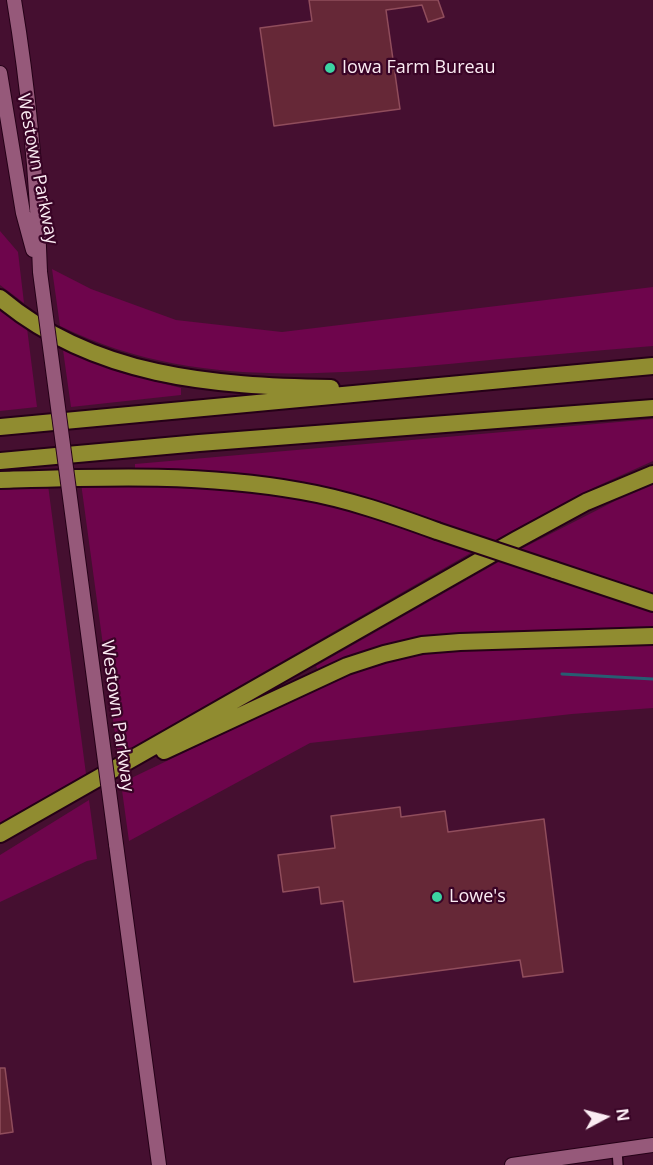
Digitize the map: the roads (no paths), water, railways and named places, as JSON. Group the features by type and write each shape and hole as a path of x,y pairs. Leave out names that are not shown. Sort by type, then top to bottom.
{"highway":[{"path":"0,298 53,334 91,352 147,371 221,383 275,386 430,387"},
{"path":"0,427 653,366"},
{"path":"0,461 223,441 653,408"},
{"path":"0,834 516,540 586,502 653,474"},
{"path":"0,480 139,477 231,481 304,492 342,501 437,531 653,603"},
{"path":"81,788 347,666 384,654 422,645 460,642 653,636"},
{"path":"0,846 25,830 41,811"}],"street":[{"name":"Westown Parkway","path":"14,0 32,133 40,272 159,1165"},
{"name":"Westown Parkway","path":"0,73 23,213 40,272"},
{"path":"512,1165 653,1145"},
{"path":"616,1150 618,1165"}],"waterway":[{"path":"562,674 653,679"}],"place":[{"name":"Iowa Farm Bureau","path":"330,68"},
{"name":"Lowe's","path":"437,897"}]}
